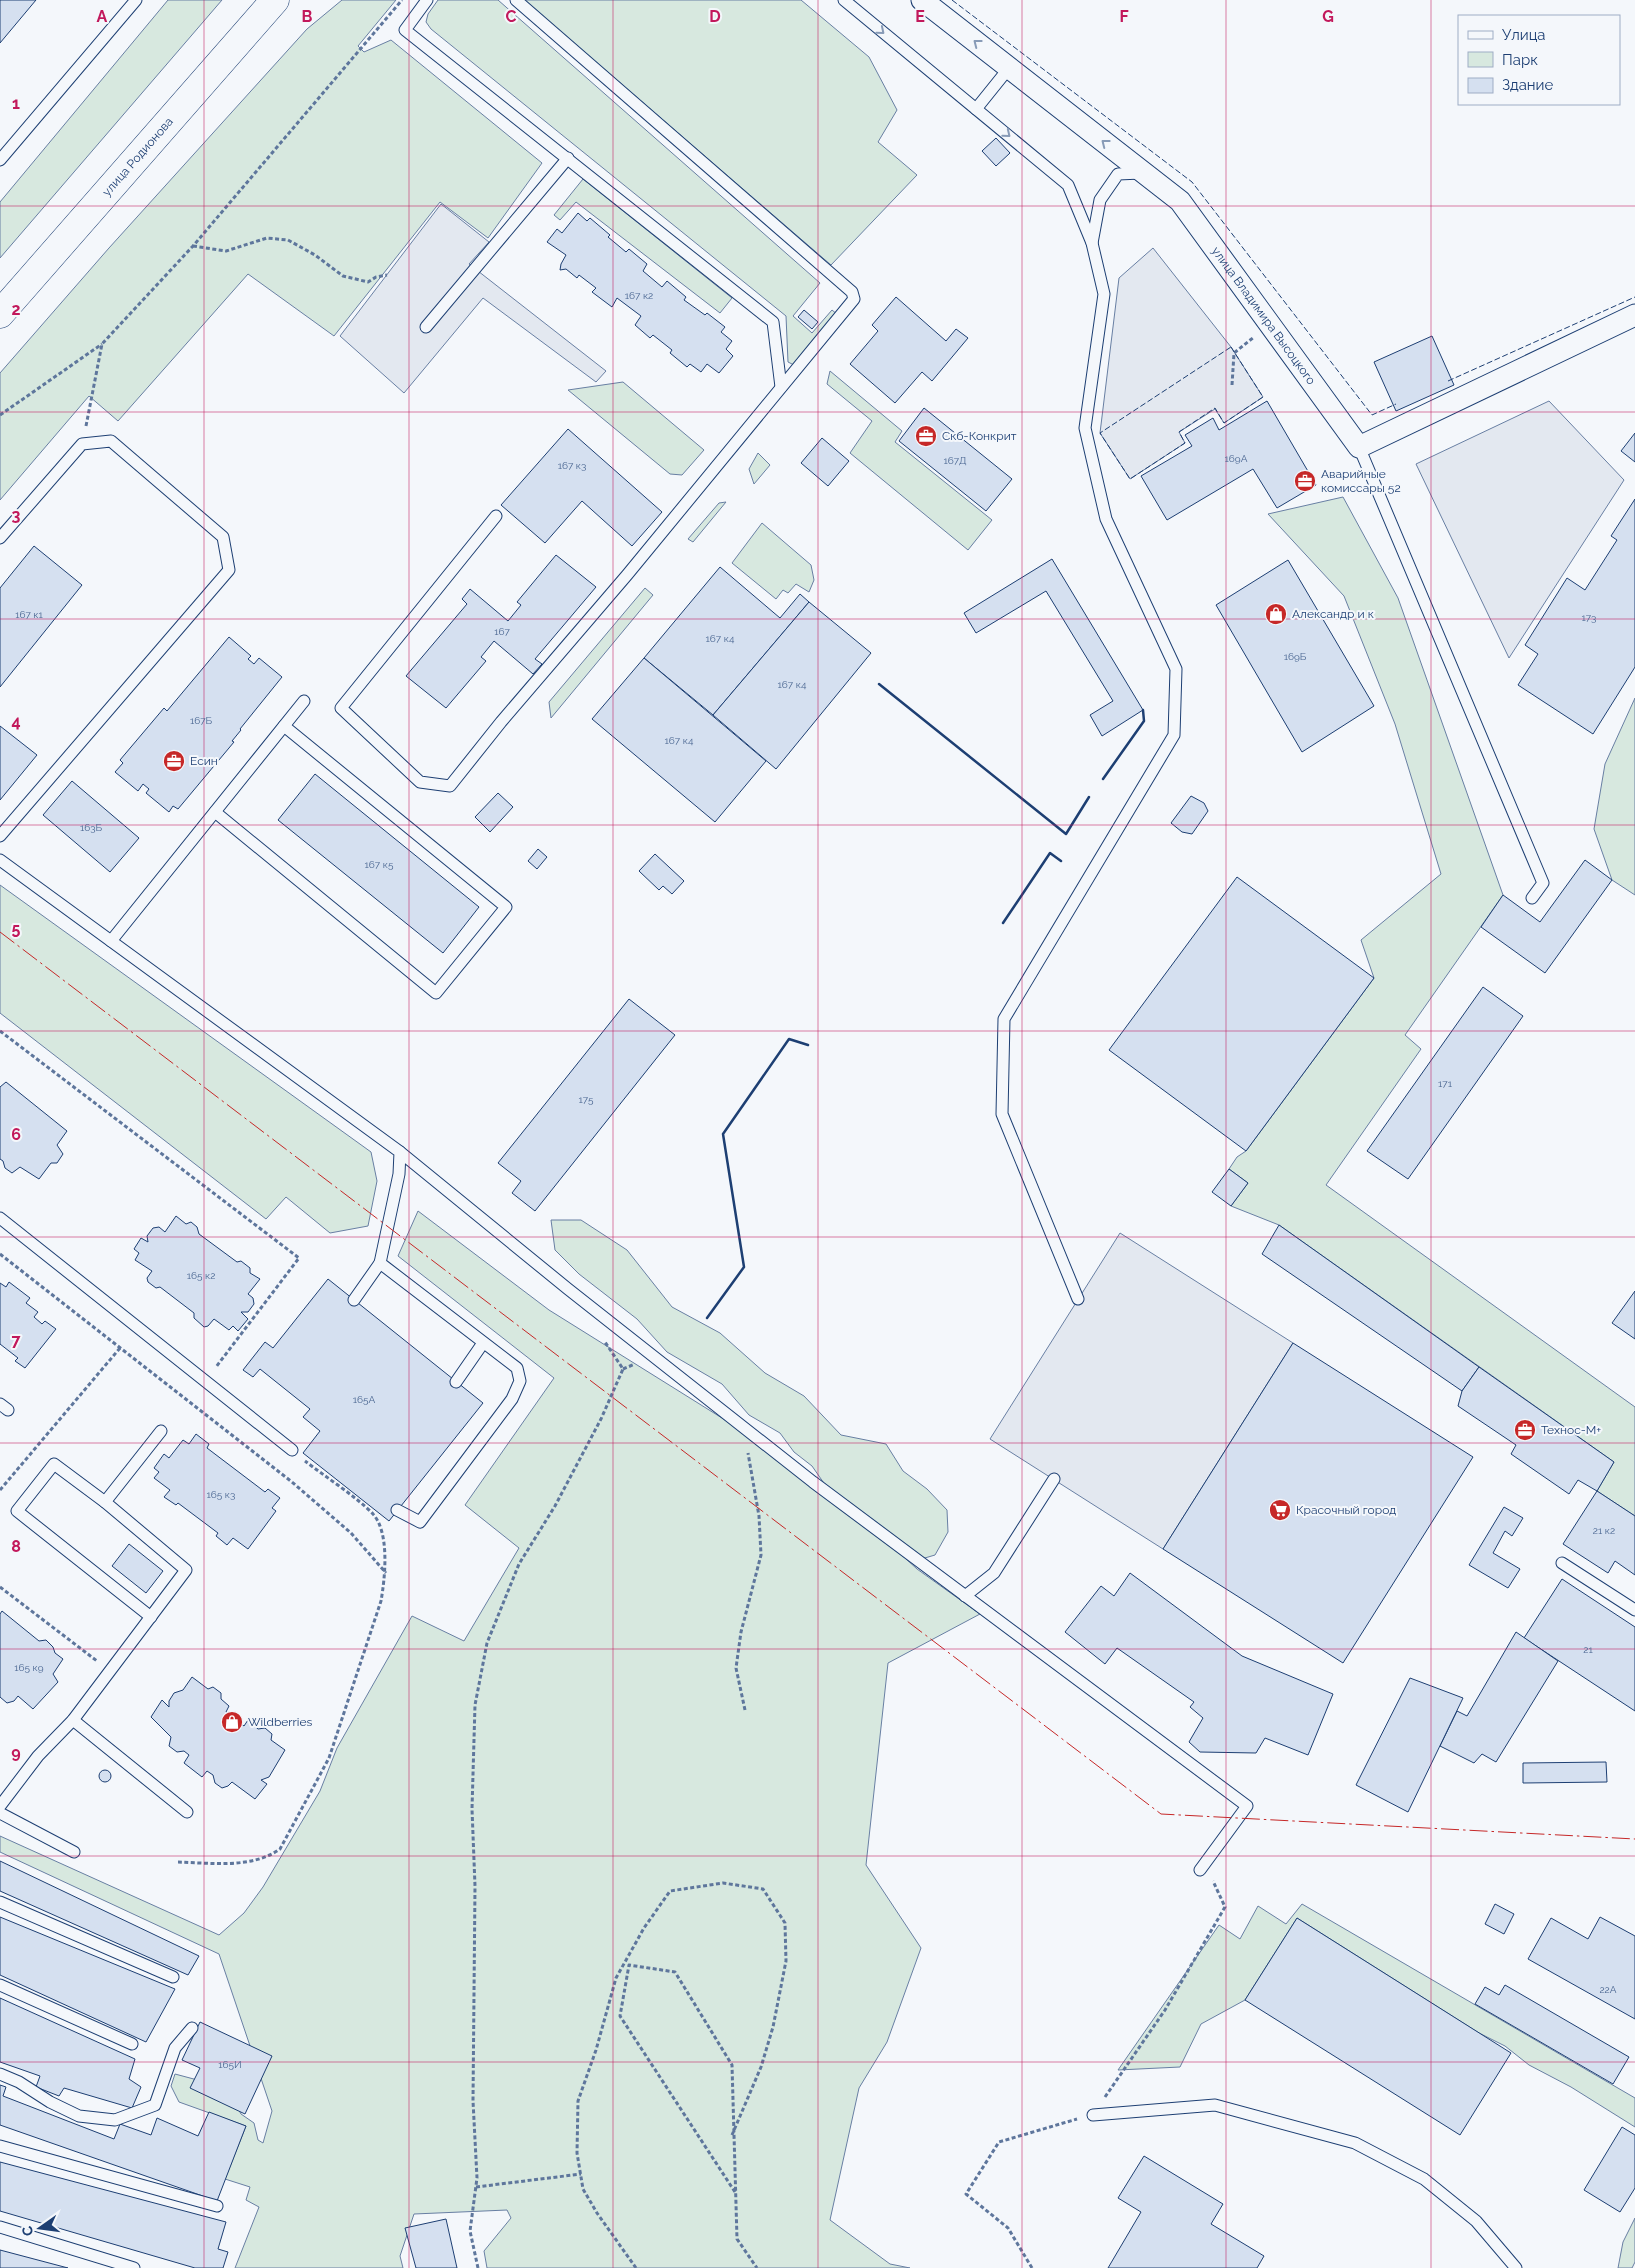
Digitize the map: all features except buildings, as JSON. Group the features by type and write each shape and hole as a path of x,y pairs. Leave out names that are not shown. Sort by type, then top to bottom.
{"main road":[{"name":"улица Родионова","path":"0,314 275,0"}],"street":[{"name":"улица Владимира Высоцкого","path":"922,0 1180,202 1359,447"},
{"path":"1359,447 1635,315"}],"lane":[{"path":"0,160 136,0"},
{"path":"427,0 405,30 773,322 781,387"},
{"path":"496,516 341,708 420,782 450,786 501,722 627,576 854,299 852,292 516,0"},
{"path":"844,0 1068,185 1092,243 1104,294 1084,428 1106,519 1176,668 1174,735 1004,1019 1002,1114 1078,1299"},
{"path":"976,109 1009,68"},
{"path":"426,327 568,158"},
{"path":"1092,243 1100,200 1118,174 1144,173"},
{"path":"0,538 82,444 111,441 223,537 229,570 0,836"},
{"path":"1359,447 1543,882 1532,898"},
{"path":"111,941 304,701"},
{"path":"215,812 436,993 506,907 284,726"},
{"path":"0,860 400,1152 568,1289 813,1482 1247,1806 1203,1867"},
{"path":"354,1300 380,1262 399,1174 400,1152"},
{"path":"0,1218 292,1450"},
{"path":"380,1262 517,1368 520,1381 512,1398 420,1522 398,1510"},
{"path":"456,1382 483,1343"},
{"path":"105,1502 161,1431"},
{"path":"0,1806 38,1756 73,1720 151,1617 186,1570 105,1502 54,1464 18,1511 151,1617"},
{"path":"965,1596 994,1573 1054,1480"},
{"path":"1562,1563 1635,1610"},
{"path":"73,1720 188,1812"},
{"path":"0,1813 74,1852"},
{"path":"0,1902 173,1977"},
{"path":"0,1985 132,2044"},
{"path":"0,2074 19,2082 50,2102 79,2116 115,2120 155,2105 175,2048 192,2028"},
{"path":"1093,2115 1215,2105 1355,2143 1424,2179 1476,2221 1516,2268"},
{"path":"0,2146 217,2206"},
{"path":"0,2227 134,2268"}],"path":[{"path":"0,415 102,344 193,246 402,0"},
{"path":"193,246 226,251 267,238 288,240 315,255 343,276 368,282 376,277 387,275"},
{"path":"1232,385 1234,353 1270,326"},
{"path":"82,444 102,344"},
{"path":"0,1031 298,1258 205,1382"},
{"path":"0,1254 292,1482 351,1534 386,1574"},
{"path":"478,2268 470,2231 476,2187 473,2101 475,1886 472,1809 476,1705 487,1643 519,1564 559,1497 601,1419 623,1369 601,1337"},
{"path":"0,1490 120,1348"},
{"path":"745,1710 736,1668 742,1632 761,1555 759,1516 746,1440 749,1431"},
{"path":"178,1862 241,1863 272,1855 284,1844 329,1758 381,1601 386,1574 382,1533 374,1515 292,1450"},
{"path":"0,1587 110,1671"},
{"path":"1032,2268 1008,2228 966,2194 998,2142 1093,2115 1165,2010 1225,1907 1203,1867"},
{"path":"636,2268 597,2213 583,2189 577,2153 578,2101 596,2050 616,1978 644,1928 670,1890 723,1883 763,1889 785,1923 786,1961 773,2027 761,2067 732,2135"},
{"path":"735,2192 620,2016 629,1965 675,1972 732,2065 732,2135 735,2192 737,2239 757,2268"},
{"path":"476,2187 581,2174"}],"green space":[{"path":"168,0 222,0 0,258 0,202"},
{"path":"342,0 396,0 358,46 364,52 391,40 542,163 488,238 440,202 334,336 248,274 118,421 89,396 0,500 0,373 109,248 307,29"},
{"path":"438,0 498,0 820,283 793,316 812,333 832,310 838,315 794,365 788,362 786,316 431,29 426,22 428,14"},
{"path":"524,0 801,0 869,57 897,110 878,142 917,175 831,265"},
{"path":"583,179 732,298 720,313 576,202 560,220 554,215"},
{"path":"830,371 902,431 895,442 992,520 968,550 850,453 872,421 827,384"},
{"path":"623,382 704,450 682,475 670,474 568,390"},
{"path":"758,453 770,465 754,484 749,469"},
{"path":"1343,497 1398,598 1503,895 1405,1035 1421,1049 1326,1185 1635,1407 1635,1516 1597,1491 1614,1462 1279,1225 1231,1206 1248,1183 1229,1169 1237,1157 1246,1151 1374,978 1361,940 1441,874 1395,724 1344,596 1268,514"},
{"path":"726,502 693,542 688,539 719,503"},
{"path":"762,523 811,565 814,580 809,592 796,584 788,593 783,590 776,599 732,563"},
{"path":"645,588 653,595 551,718 549,702"},
{"path":"1635,698 1635,895 1612,880 1594,829 1605,764"},
{"path":"0,885 371,1152 377,1181 368,1226 330,1233 286,1197 266,1219 0,1013"},
{"path":"418,1211 549,1310 802,1468 828,1489 812,1466 794,1452 780,1433 749,1415 722,1384 667,1352 637,1319 579,1274 555,1250 551,1220 581,1220 627,1250 672,1307 720,1333 765,1373 804,1396 841,1435 886,1444 903,1471 927,1489 947,1510 948,1532 935,1555 918,1560 892,1546 917,1569 980,1614 888,1663 866,1865 921,1948 887,2042 859,2088 830,2220 890,2264 910,2268 487,2268 484,2251 511,2218 507,2210 414,2214 400,2256 403,2268 235,2268 259,2207 246,2200 250,2187 225,2179 246,2126 179,2102 171,2086 175,2074 205,2082 231,2096 241,2114 254,2123 258,2140 263,2143 272,2111 219,1954 0,1852 0,1836 219,1935 244,1913 263,1887 320,1791 337,1748 412,1616 464,1641 519,1548 465,1505 554,1378 398,1256"},
{"path":"1302,1904 1635,2098 1635,2127 1571,2087 1529,2065 1505,2046 1479,2033 1297,1918 1245,2000 1201,2024 1180,2067 1118,2070 1219,1925 1240,1939 1258,1906 1286,1924"},
{"path":"1635,2218 1635,2262 1632,2268 1618,2268 1623,2242"}],"shaded area":[{"path":"441,204 489,242 469,264 606,371 596,382 483,298 404,393 340,336"},
{"path":"1153,248 1231,347 1263,397 1224,423 1215,409 1179,432 1185,443 1130,479 1100,433 1119,278"},
{"path":"1549,401 1624,480 1509,658 1416,464"},
{"path":"1120,1233 1293,1343 1163,1549 990,1439"}],"fence":[{"path":"952,0 1192,182 1372,415 1396,404"},
{"path":"1448,381 1635,297"},
{"path":"1231,347 1263,397 1224,423 1215,408 1179,432 1185,443 1130,479 1100,433 1231,347"}],"wall":[{"path":"879,684 1066,834 1089,797"},
{"path":"1103,779 1144,721 1143,710"},
{"path":"1003,923 1050,853 1061,861"},
{"path":"707,1318 744,1267 723,1134 789,1039 808,1045"}],"power":[{"path":"0,932 1161,1814 1635,1839"}],"place":[{"name":"Скб-Конкрит","path":"926,436"},
{"name":"Аварийные комиссары 52","path":"1305,481"},
{"name":"Александр и к","path":"1276,614"},
{"name":"Есин","path":"174,761"},
{"name":"Технос-М+","path":"1525,1430"},
{"name":"Красочный город","path":"1280,1510"},
{"name":"Wildberries","path":"232,1722"}]}
